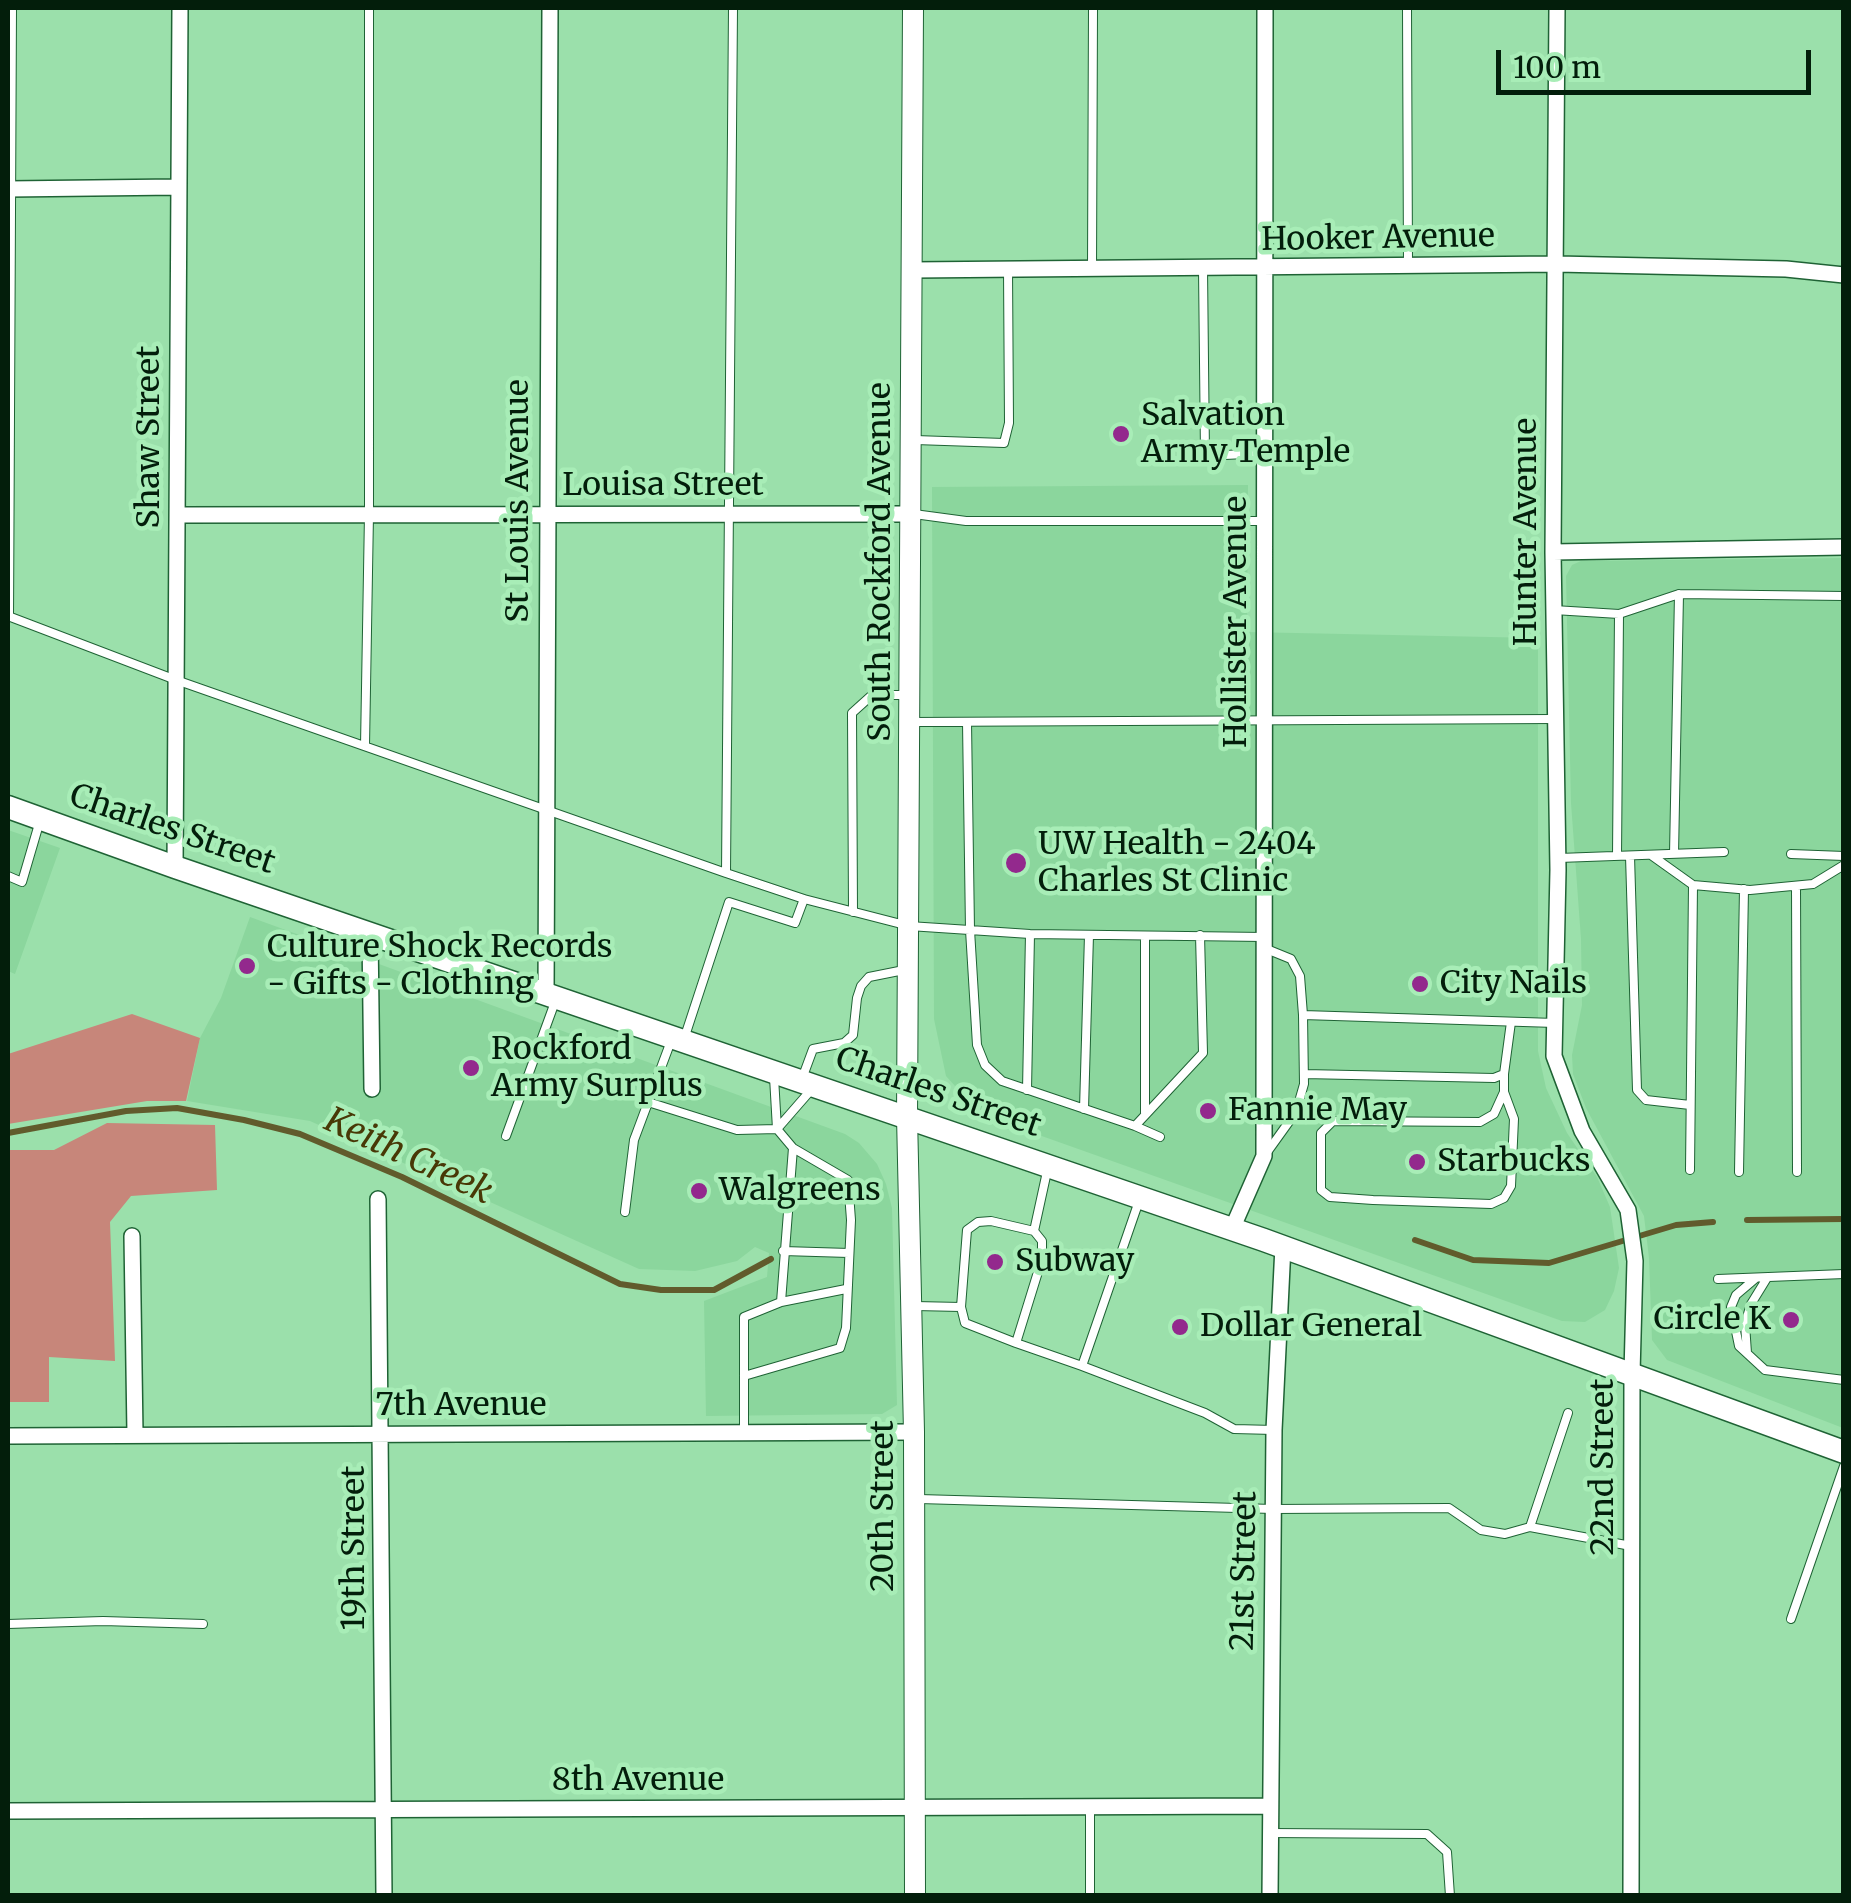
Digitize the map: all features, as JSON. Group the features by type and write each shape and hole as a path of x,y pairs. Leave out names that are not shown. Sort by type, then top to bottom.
{"main road":[{"name":"Charles Street","path":"8,806 175,867 1282,1246 1844,1452"}],"street":[{"name":"Shaw Street","path":"175,867 180,8"},
{"name":"St Louis Avenue","path":"550,8 546,811 552,996"},
{"name":"South Rockford Avenue","path":"908,1116 913,8"},
{"name":"Hollister Avenue","path":"1232,1229 1264,1156 1265,8"},
{"name":"Hunter Avenue","path":"1554,1056 1558,858 1552,552 1557,8"},
{"path":"10,189 178,187"},
{"name":"Hooker Avenue","path":"912,270 1557,264 1844,274"},
{"name":"Louisa Street","path":"178,515 909,514"},
{"path":"1552,552 1844,547"},
{"path":"370,934 372,1089"},
{"name":"22nd Street","path":"1554,1056 1582,1131 1628,1210 1635,1261 1631,1896"},
{"name":"20th Street","path":"908,1116 914,1432 915,1896"},
{"name":"19th Street","path":"378,1199 384,1896"},
{"path":"132,1236 134,1434"},
{"name":"21st Street","path":"1270,1896 1274,1430 1282,1246"},
{"name":"7th Avenue","path":"8,1436 914,1432"},
{"name":"8th Avenue","path":"8,1810 1269,1806"}],"lane":[{"path":"12,8 8,616 176,680 804,899 909,926 1030,934 1200,936 1264,943 1290,959 1300,976 1304,1074 1296,1112 1264,1156"},
{"path":"365,746 369,8"},
{"path":"726,873 733,8"},
{"path":"1092,8 1092,269"},
{"path":"1407,8 1408,266"},
{"path":"1202,268 1205,456 1264,453"},
{"path":"910,440 1004,443 1010,423 1008,269"},
{"path":"909,514 966,520 1264,521"},
{"path":"1554,610 1620,614 1679,594 1844,596"},
{"path":"1674,854 1679,594"},
{"path":"1617,856 1620,614"},
{"path":"854,912 852,714 872,695 910,694"},
{"path":"910,722 1555,719"},
{"path":"967,722 970,930 978,1045 985,1065 1002,1082 1160,1137"},
{"path":"8,876 22,882 41,819"},
{"path":"1558,858 1724,852"},
{"path":"1791,854 1844,856"},
{"path":"1651,855 1693,885 1744,889 1813,884 1844,865"},
{"path":"1630,856 1638,1090 1646,1100 1690,1105"},
{"path":"1690,1170 1693,885"},
{"path":"1796,886 1797,1172"},
{"path":"1740,1172 1744,889"},
{"path":"625,1212 634,1140 678,1038 729,902 795,923 804,899"},
{"path":"1027,1090 1030,934"},
{"path":"1084,1109 1089,936"},
{"path":"1135,1126 1203,1053 1200,936"},
{"path":"1145,937 1145,1115"},
{"path":"777,1129 808,1084 813,1049 844,1044 852,1035 861,986 869,977 908,969"},
{"path":"506,1136 552,996"},
{"path":"1302,1016 1555,1023"},
{"path":"1504,1092 1494,1114 1480,1122 1333,1121 1321,1133 1321,1190 1330,1197 1373,1200 1491,1204 1504,1198 1511,1186 1514,1118 1504,1092 1511,1022"},
{"path":"744,1376 840,1348 846,1328 848,1180 793,1148 777,1129 774,1072"},
{"path":"1304,1074 1494,1078 1504,1074"},
{"path":"648,1102 736,1130 777,1129"},
{"path":"782,1302 793,1148"},
{"path":"1034,1231 1048,1165"},
{"path":"1082,1366 1141,1197"},
{"path":"1016,1342 1042,1259 1042,1241 1034,1231 991,1220 978,1222 967,1230 960,1307 964,1322 1016,1342 1082,1366 1205,1414 1234,1429 1274,1430"},
{"path":"783,1251 849,1254"},
{"path":"1718,1279 1844,1274"},
{"path":"1756,1278 1736,1295 1731,1306 1739,1346 1765,1370 1844,1380"},
{"path":"1747,1354 1748,1314 1767,1278"},
{"path":"744,1433 744,1318 782,1302 846,1290"},
{"path":"911,1306 960,1307"},
{"path":"1530,1527 1568,1413"},
{"path":"1790,1619 1844,1466"},
{"path":"914,1499 1273,1509 1450,1508 1480,1530 1505,1534 1530,1527 1632,1546"},
{"path":"8,1624 203,1624"},
{"path":"1090,1807 1090,1896"},
{"path":"1269,1833 1426,1834 1447,1852 1450,1896"}],"shaded area":[{"path":"1248,485 1247,632 1538,638 1538,1051 1546,1088 1610,1207 1619,1268 1605,1310 1585,1322 1562,1321 1008,1124 973,1106 946,1076 934,1019 932,487"},
{"path":"1843,558 1843,1428 1667,1360 1652,1340 1644,1216 1586,1108 1573,1074 1572,1055 1582,1005 1571,803 1566,576 1572,565 1581,561"},
{"path":"8,830 60,848 15,974 8,971"},
{"path":"250,917 845,1134 859,1143 877,1164 892,1208 897,1405 882,1414 706,1416 704,1301 767,1277 769,1253 755,1247 737,1261 695,1271 639,1269 310,1121 187,1101 200,1038 221,998"},
{"path":"132,1014 200,1038 186,1101 147,1101 8,1124 8,1054"},
{"path":"107,1123 215,1125 217,1190 131,1196 110,1222 115,1361 49,1357 49,1402 8,1402 8,1150 54,1150"}],"waterway":[{"name":"Keith Creek","path":"8,1133 126,1111 177,1108 300,1134 402,1177 620,1284 661,1290 714,1290 771,1259"},
{"name":"Keith Creek","path":"1747,1220 1844,1219"},
{"name":"Keith Creek","path":"1415,1240 1473,1260 1549,1263 1676,1225 1713,1222"}],"place":[{"name":"Salvation Army Temple","path":"1121,434"},
{"name":"UW Health - 2404 Charles St Clinic","path":"1016,863"},
{"name":"Culture Shock Records - Gifts - Clothing","path":"247,966"},
{"name":"City Nails","path":"1420,984"},
{"name":"Rockford Army Surplus","path":"471,1068"},
{"name":"Fannie May","path":"1208,1111"},
{"name":"Starbucks","path":"1417,1162"},
{"name":"Walgreens","path":"699,1191"},
{"name":"Subway","path":"995,1262"},
{"name":"Circle K","path":"1791,1320"},
{"name":"Dollar General","path":"1180,1327"}]}
